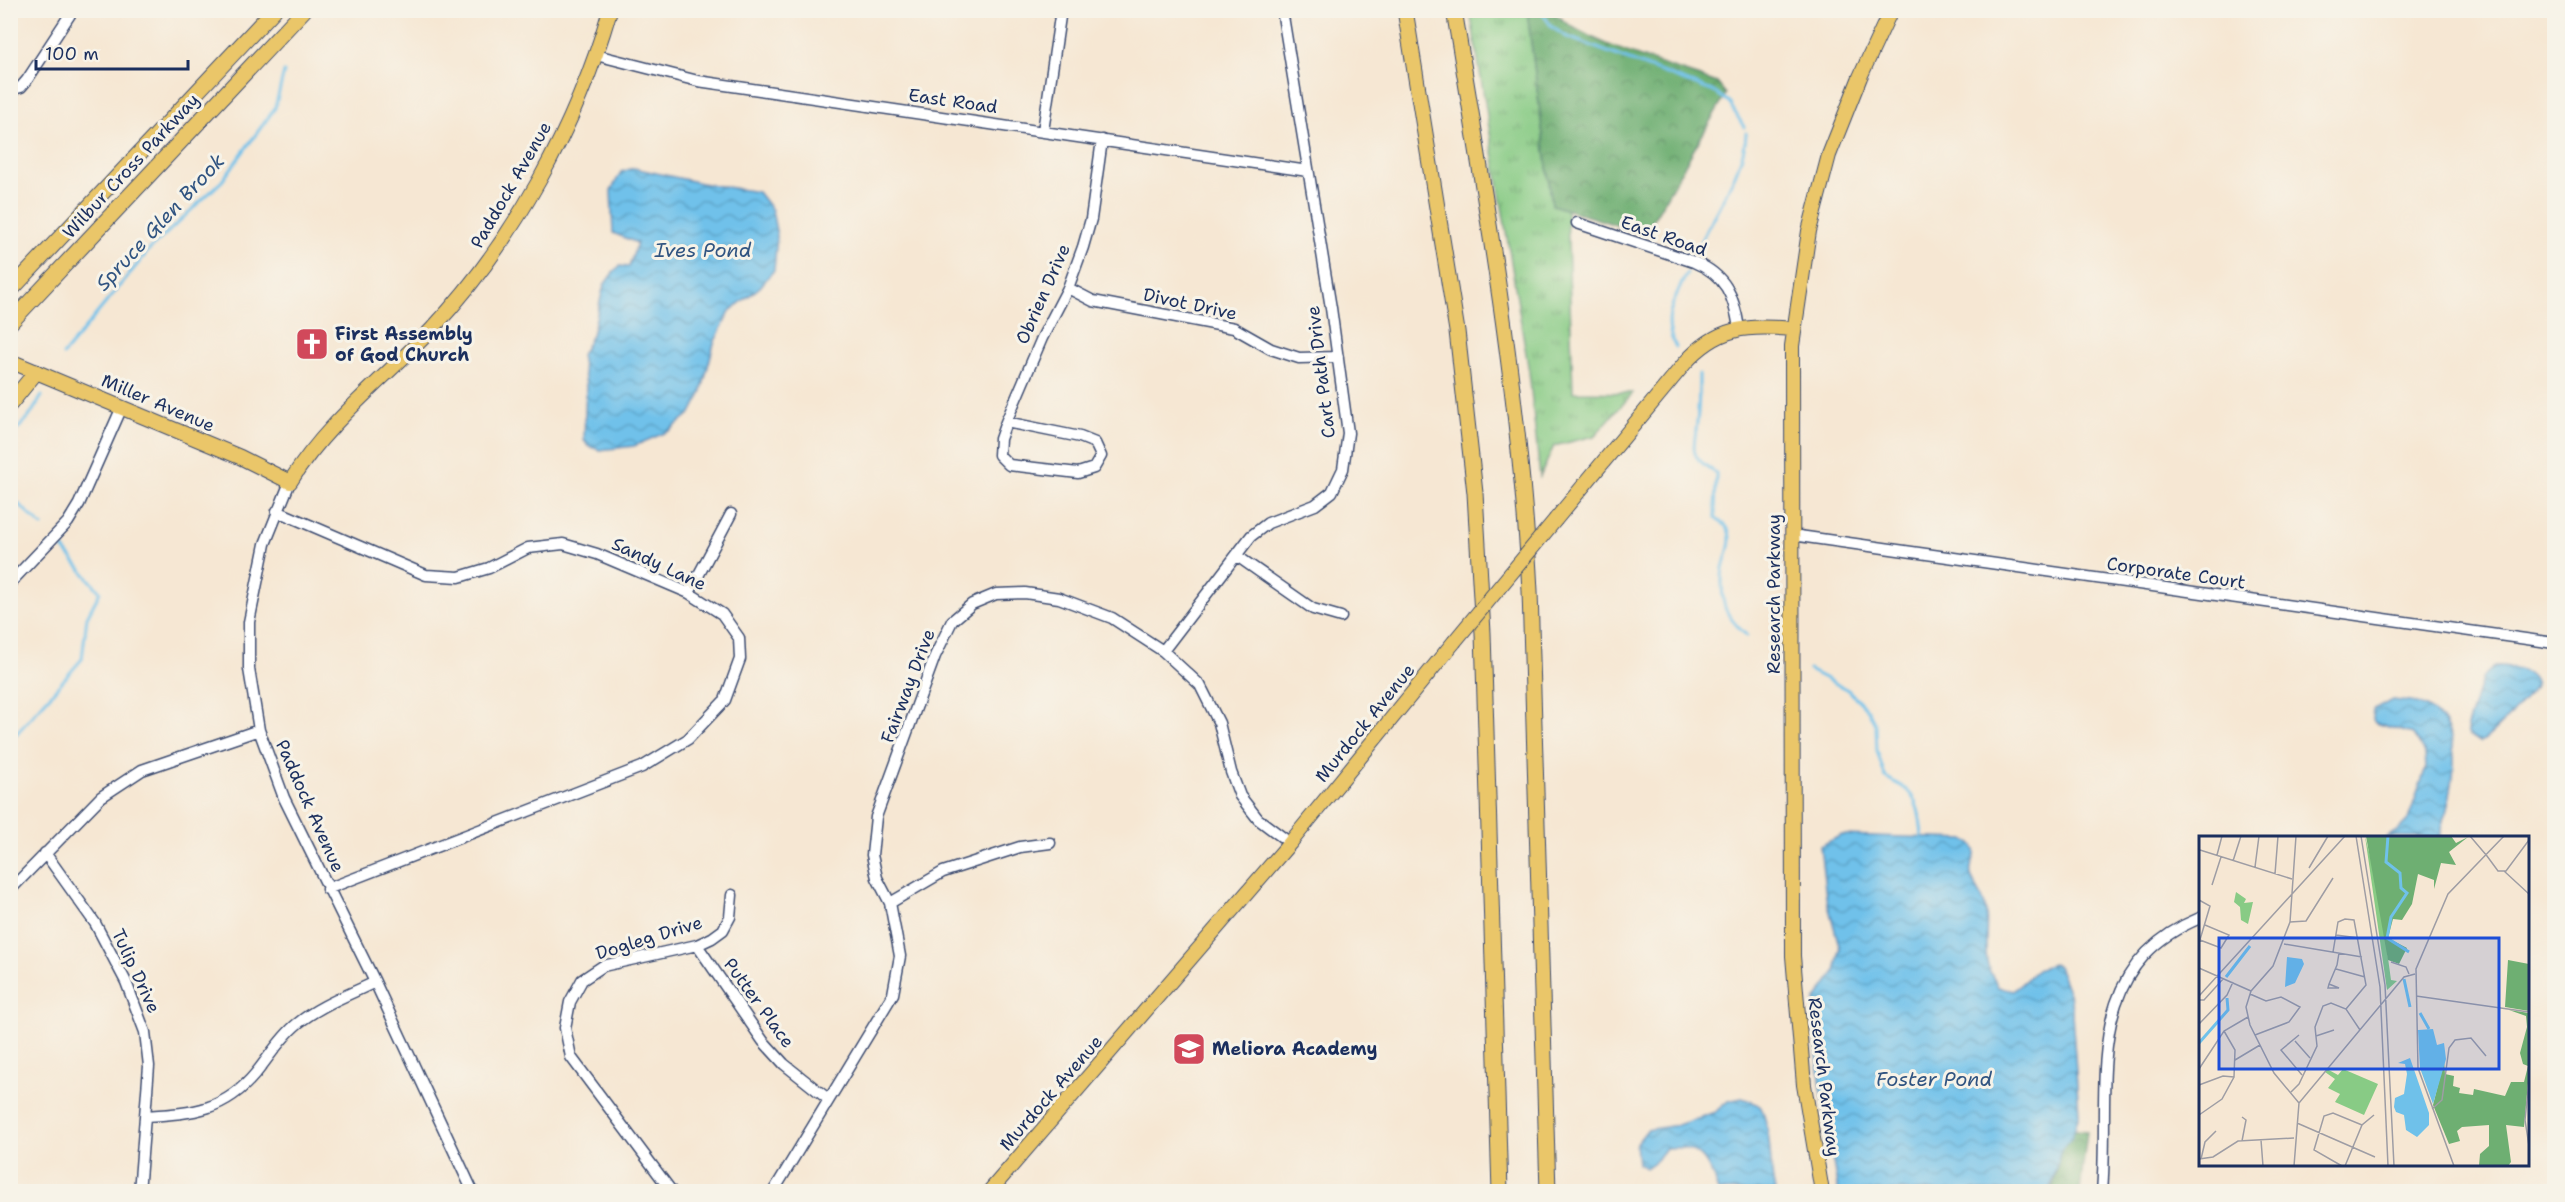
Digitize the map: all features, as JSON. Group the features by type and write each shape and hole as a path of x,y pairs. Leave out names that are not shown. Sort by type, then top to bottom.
{"highway":[{"name":"Wilbur Cross Parkway","path":"10,291 274,10"},
{"name":"Wilbur Cross Parkway","path":"10,323 304,10"},
{"path":"1405,10 1457,331 1475,493 1483,633 1500,1191"},
{"path":"1454,10 1505,320 1524,492 1530,591 1548,1191"},
{"path":"10,404 36,372"}],"main road":[{"name":"Paddock Avenue","path":"290,482 328,433 433,327 489,259 517,217 554,152 596,55 610,10"},
{"name":"Research Parkway","path":"1822,1191 1804,1085 1793,956 1793,329 1809,231 1829,155 1860,76 1891,10"},
{"name":"Murdock Avenue","path":"989,1191 1290,843 1691,357 1713,339 1739,328 1793,329"},
{"name":"Miller Avenue","path":"10,361 240,457 290,482"}],"street":[{"path":"10,90 21,87 27,80 73,10"},
{"path":"1043,131 1061,10"},
{"name":"Cart Path Drive","path":"1163,651 1251,536 1268,523 1315,505 1332,492 1343,469 1348,433 1338,357 1282,10"},
{"name":"East Road","path":"596,55 698,81 1308,171"},
{"name":"Obrien Drive","path":"1006,422 1080,437 1095,443 1101,456 1094,468 1078,473 1009,465 999,455 1000,440 1006,422 1042,338 1068,288 1091,219 1102,140"},
{"name":"East Road","path":"1577,224 1694,262 1711,270 1723,280 1731,292 1739,328"},
{"name":"Divot Drive","path":"1068,288 1093,301 1234,328 1271,349 1299,358 1338,357"},
{"path":"10,583 68,522 79,504 122,408"},
{"name":"Paddock Avenue","path":"290,482 262,555 249,622 249,669 259,730 284,798 375,982 473,1191"},
{"name":"Sandy Lane","path":"277,511 426,575 459,577 489,568 528,548 563,544 597,554 689,592 722,614 739,638 740,659 725,700 688,739 642,767 327,889"},
{"path":"689,592 731,514"},
{"name":"Corporate Court","path":"1792,535 2554,643"},
{"path":"1237,556 1312,609 1341,617"},
{"name":"Fairway Drive","path":"773,1191 893,994 900,956 890,903 877,878 872,855 876,817 934,656 952,621 972,604 996,594 1025,593 1059,598 1112,618 1163,651 1200,685 1219,723 1231,772 1240,796 1258,819 1290,843"},
{"path":"10,890 101,796 142,770 259,730"},
{"path":"890,903 943,872 1020,847 1050,843"},
{"name":"Tulip Drive","path":"45,853 95,924 126,982 145,1032 149,1066 139,1191"},
{"name":"Dogleg Drive","path":"672,1191 571,1057 565,1028 570,1002 582,980 603,966 697,945 723,930 730,917 732,895"},
{"path":"2102,1191 2106,1135 2106,1039 2117,996 2134,967 2161,940 2199,918"},
{"name":"Putter Place","path":"697,945 763,1041 784,1064 828,1099"},
{"path":"145,1116 192,1113 214,1107 234,1094 254,1076 297,1024 320,1008 375,982"}],"green space":[{"path":"1470,11 1527,11 1552,204 1567,210 1573,392 1633,393 1594,436 1554,446 1540,477 1529,372"},
{"path":"1527,11 1554,11 1564,22 1604,43 1717,83 1726,94 1645,234 1552,205"},
{"path":"2065,1129 2087,1131 2080,1191 2052,1192"}],"water":[{"name":"Ives Pond","path":"634,168 701,183 758,192 772,210 777,236 774,270 760,287 730,311 714,343 701,394 691,413 669,431 634,446 600,450 588,446 584,440 586,385 581,355 592,335 604,285 620,266 629,267 637,243 613,233 611,191 621,172"},
{"path":"2495,666 2520,669 2534,679 2536,685 2510,715 2480,742 2468,734 2467,726 2483,677"},
{"path":"2392,700 2420,704 2437,714 2447,728 2453,745 2454,763 2449,802 2440,836 2389,836 2408,820 2426,768 2425,753 2413,734 2375,723 2374,710"},
{"name":"Foster Pond","path":"1842,835 1965,839 1976,853 1970,869 1973,882 1982,897 1985,908 1986,958 1998,987 2013,991 2037,970 2053,964 2058,966 2071,999 2079,1114 2072,1137 2060,1153 2050,1191 1838,1191 1817,1054 1815,1001 1835,972 1840,949 1826,897 1820,846"},
{"path":"1742,1098 1760,1105 1764,1116 1769,1137 1775,1191 1718,1191 1711,1171 1702,1157 1688,1149 1666,1148 1657,1160 1646,1168 1638,1164 1636,1144 1647,1130 1678,1125 1715,1112 1728,1101"}],"waterway":[{"path":"1540,10 1552,27 1565,36 1712,91 1728,101 1744,127"},
{"name":"Spruce Glen Brook","path":"63,355 150,249 222,181 275,108 284,72"},
{"path":"1699,245 1734,176 1744,147 1746,133"},
{"path":"1676,347 1671,337 1669,318 1674,300 1687,273"},
{"path":"1699,374 1699,404 1694,452 1700,461 1716,473 1715,518 1726,526 1730,536 1722,572 1724,601 1730,618 1747,636"},
{"name":"Spruce Glen Brook","path":"10,437 29,417 42,396"},
{"name":"Spruce Glen Brook","path":"10,496 42,526"},
{"name":"Spruce Glen Brook","path":"10,741 82,659 87,617 100,592 63,548"},
{"path":"1809,670 1848,690 1868,710 1876,726 1877,751 1885,776 1907,790 1912,796 1920,816 1922,838"}],"place":[{"name":"First Assembly of God Church","path":"312,344"},
{"name":"Meliora Academy","path":"1189,1049"}]}
